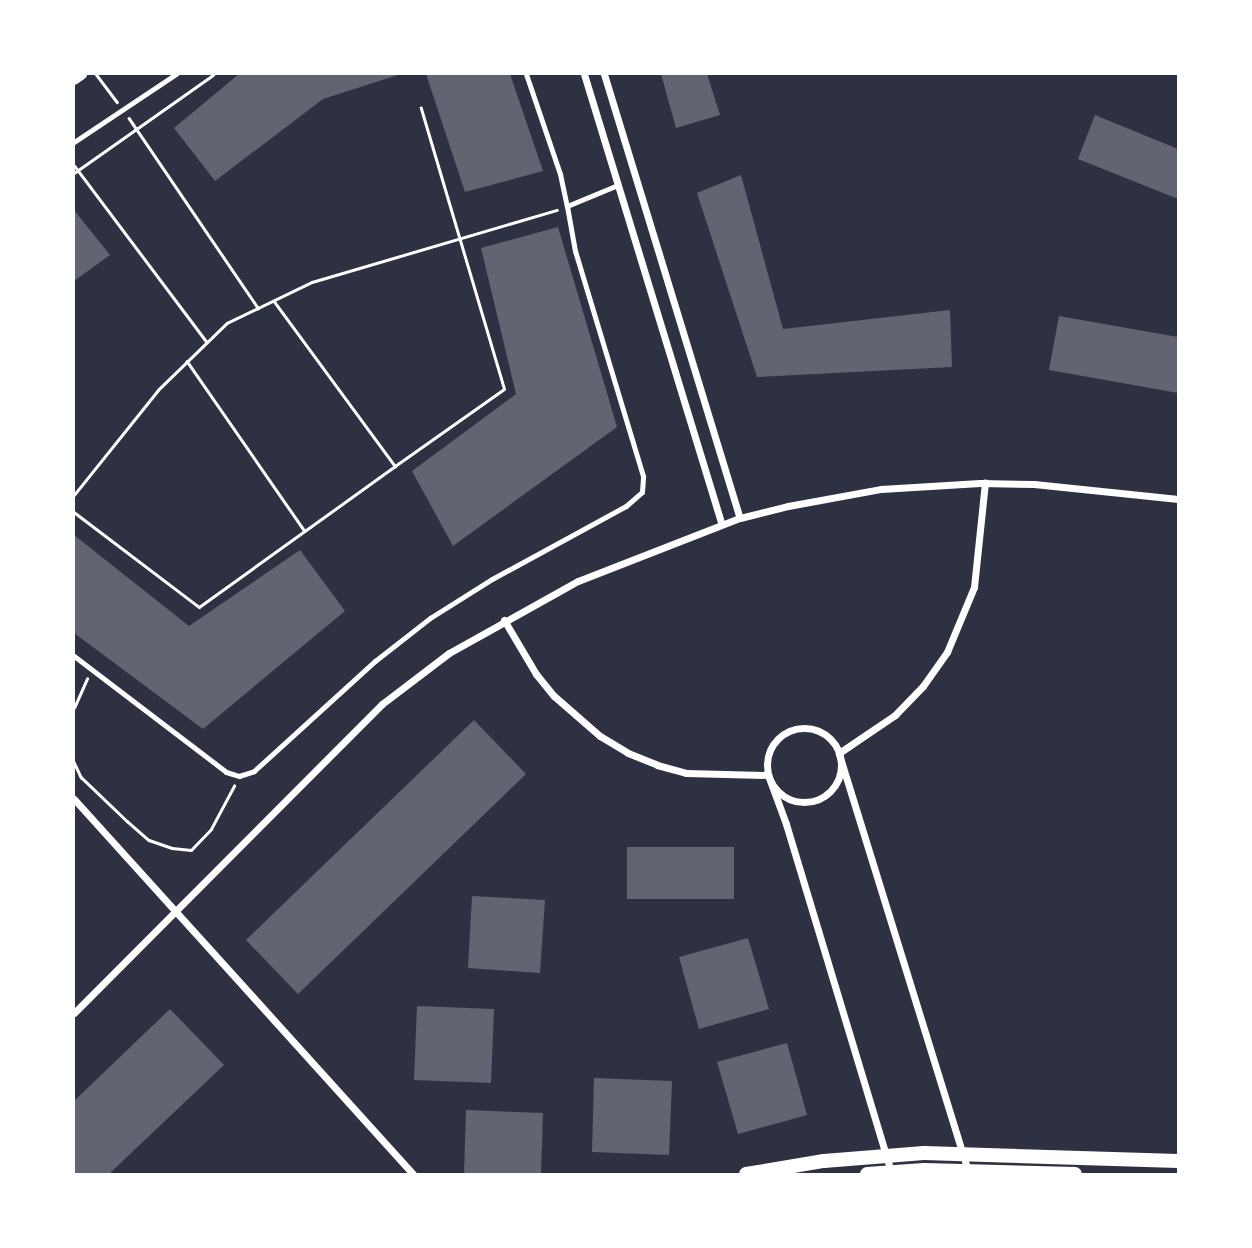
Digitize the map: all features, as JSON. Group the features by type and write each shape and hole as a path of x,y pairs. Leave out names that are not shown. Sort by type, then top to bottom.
{"main road":[{"path":"746,1174 824,1161 886,1155 963,1153 1178,1161"},
{"path":"867,1174 968,1171 1075,1174"}],"street":[{"path":"74,79 81,74"},
{"path":"584,74 723,524"},
{"path":"604,74 740,518"},
{"path":"839,753 895,715 923,686 947,652 974,587 985,483"},
{"path":"74,1013 382,704 449,653 578,581 740,518 881,489 985,483 1084,488 1178,499"},
{"path":"504,620 536,674 554,696 600,736 628,753 686,773 768,775"},
{"path":"891,1172 786,824 768,775 766,764 774,743 792,730 804,728 825,735 839,753 968,1171"},
{"path":"768,775 781,794 803,802 815,801 834,787 841,765 839,753"},
{"path":"74,799 413,1174"}],"lane":[{"path":"74,142 176,74"},
{"path":"74,656 226,772 239,776 254,771 375,661 430,618 492,579 626,506 642,492 643,476 575,251 560,174 526,74"},
{"path":"566,206 618,185"}],"path":[{"path":"96,74 136,128 258,308"},
{"path":"75,171 213,75"},
{"path":"74,512 199,607 504,390 421,108"},
{"path":"74,165 75,171 206,343"},
{"path":"74,495 158,390 227,323 312,282 566,206"},
{"path":"274,300 395,466"},
{"path":"187,361 304,530"},
{"path":"74,708 76,698 92,669"},
{"path":"74,762 81,777 149,840 172,848 191,850 211,829 239,776"}],"building":[{"path":"239,74 401,74 323,99 215,181 174,128"},
{"path":"426,74 510,74 543,171 465,192"},
{"path":"661,74 707,74 720,115 676,128"},
{"path":"1095,115 1178,149 1178,199 1078,159"},
{"path":"741,175 783,329 950,310 952,367 757,377 697,193"},
{"path":"74,210 110,255 74,281"},
{"path":"558,227 617,427 453,546 412,471 516,394 481,248"},
{"path":"1059,316 1178,337 1178,393 1049,370"},
{"path":"74,535 189,626 300,550 345,611 203,729 74,633"},
{"path":"474,720 526,774 298,994 246,940"},
{"path":"627,847 734,847 734,899 627,899"},
{"path":"472,896 545,900 540,973 468,968"},
{"path":"748,938 769,1009 699,1029 679,957"},
{"path":"417,1006 494,1009 491,1083 414,1080"},
{"path":"170,1009 224,1065 109,1174 74,1174 74,1101"},
{"path":"787,1043 807,1115 738,1134 717,1062"},
{"path":"594,1078 672,1081 669,1155 592,1152"},
{"path":"466,1110 543,1113 541,1174 464,1174"}]}
